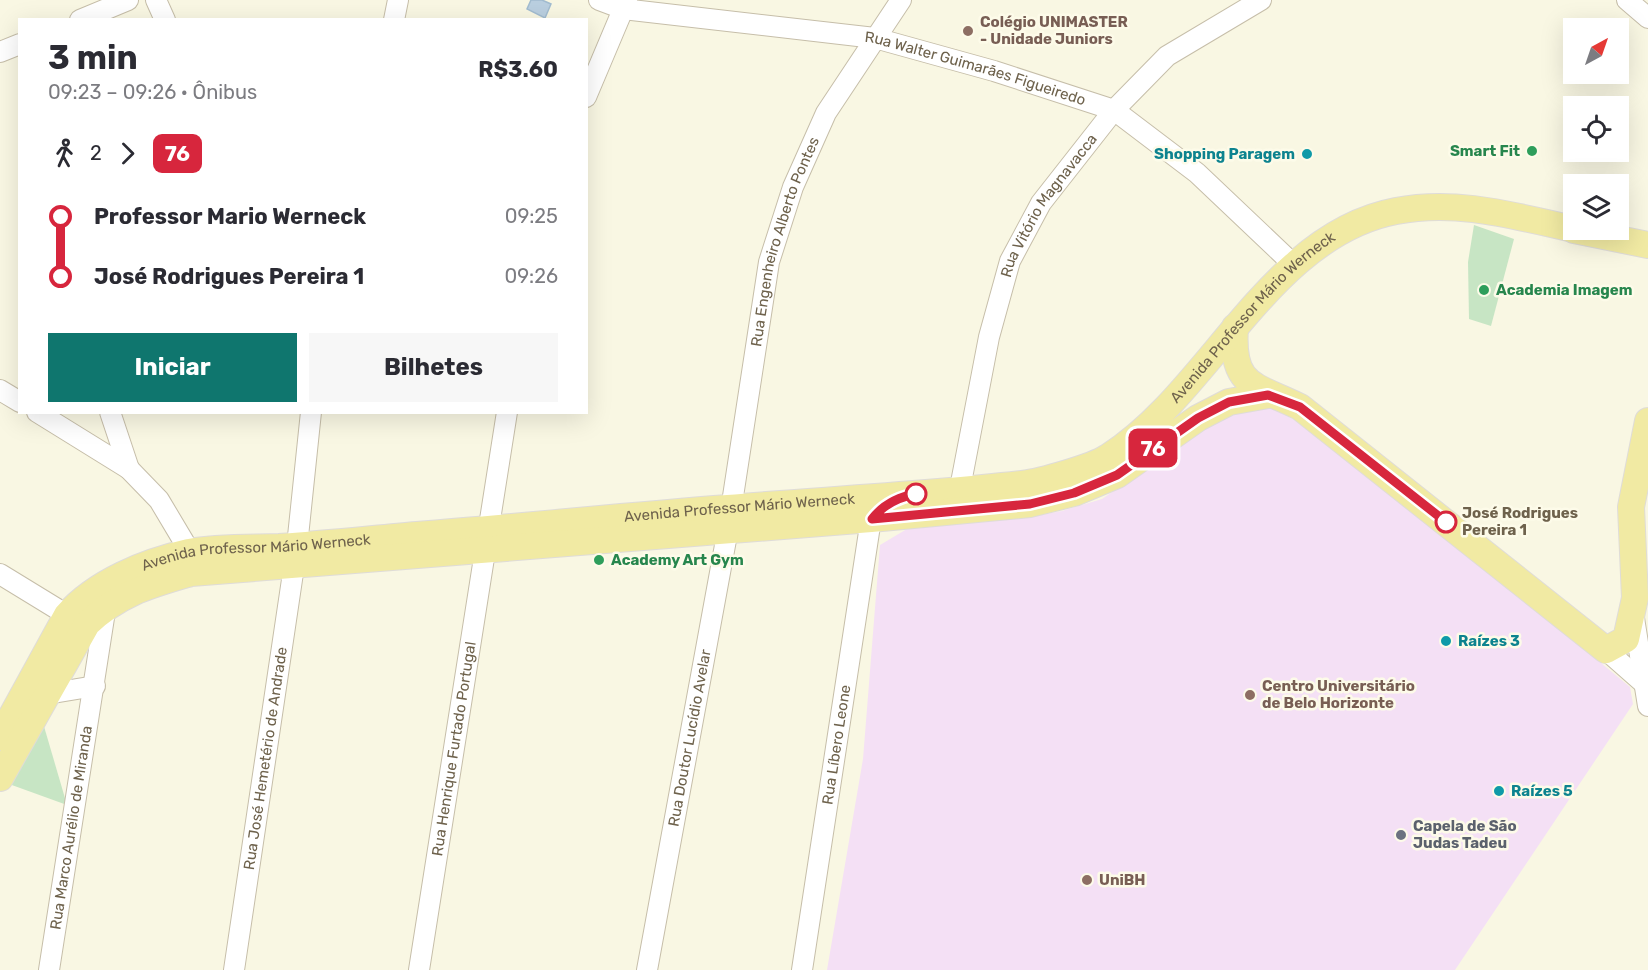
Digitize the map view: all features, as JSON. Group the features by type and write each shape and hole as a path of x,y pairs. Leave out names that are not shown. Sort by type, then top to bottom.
{"main road":[{"name":"Avenida Professor Mário Werneck","path":"911,504 960,488 1027,483 1105,460 1166,410 1235,327 1294,265 1350,224 1398,210 1482,208 1563,226"},
{"name":"Avenida Professor Mário Werneck","path":"1625,240 1648,245"},
{"path":"1235,327 1233,353 1238,368 1253,385 1268,395 1300,407 1606,650 1621,644 1626,639 1634,605 1631,507 1647,429"},
{"name":"Avenida Professor Mário Werneck","path":"0,778 56,693 87,624 106,605 140,588 191,573 295,556 911,504 1030,504 1074,493 1117,475 1198,418 1229,402 1268,395"},
{"path":"872,519 888,532 897,532 906,527 911,504"},
{"name":"Avenida Professor Mário Werneck","path":"730,518 872,519"},
{"name":"Avenida Professor Mário Werneck","path":"0,737 67,615 80,600 96,589 138,568 190,552 295,556"},
{"path":"41,662 41,679 56,693"}],"street":[{"path":"85,18 128,0"},
{"path":"156,0 164,18"},
{"path":"394,18 398,0"},
{"name":"Rua Walter Guimarães Figueiredo","path":"599,0 875,38 994,71 1114,110 1197,172 1294,265"},
{"name":"Rua Engenheiro Alberto Pontes","path":"730,518 769,262 793,187 826,113 901,0"},
{"name":"Rua Vitório Magnavacca","path":"960,488 989,337 1010,261 1041,203 1114,110 1167,56 1261,0"},
{"path":"1627,0 1648,18"},
{"path":"588,92 625,4"},
{"path":"0,52 18,45"},
{"path":"0,390 18,401"},
{"path":"40,414 129,469 159,500 190,552"},
{"path":"111,414 129,469"},
{"name":"Rua José Hemetério de Andrade","path":"234,970 295,556 311,414"},
{"name":"Rua Henrique Furtado Portugal","path":"419,970 507,414"},
{"name":"Rua Doutor Lucídio Avelar","path":"647,970 730,518"},
{"name":"Rua Líbero Leone","path":"802,970 872,519"},
{"path":"0,574 67,615"},
{"name":"Rua Marco Aurélio de Miranda","path":"49,970 90,724 106,605"},
{"path":"1634,605 1648,640"},
{"path":"1634,605 1648,706"},
{"path":"1606,650 1646,686"},
{"path":"56,693 95,686"},
{"path":"56,693 90,724"}],"shaded area":[{"name":"Centro Universitário de Belo Horizonte","path":"1246,409 1275,409 1294,420 1473,557 1630,687 1633,704 1455,970 827,970 863,759 880,545 922,520 1031,517 1062,511 1102,499 1227,413"}],"green space":[{"name":"Academia Imagem","path":"1474,225 1514,239 1491,326 1469,319 1468,262"},
{"path":"43,723 67,805 9,784"}],"water":[{"path":"531,0 542,0 551,4 545,18 527,9"}],"bus line":[{"name":"76","path":"916,494 902,496 879,510 872,519 920,512 1030,504 1074,493 1117,475 1198,418 1229,402 1268,395 1300,407 1446,522"}],"place":[{"name":"Colégio UNIMASTER - Unidade Juniors","path":"968,31"},
{"name":"Smart Fit","path":"1532,151"},
{"name":"Shopping Paragem","path":"1307,154"},
{"name":"Academia Imagem","path":"1484,290"},
{"name":"José Rodrigues Pereira 1","path":"1446,522"},
{"name":"Academy Art Gym","path":"599,560"},
{"name":"Raízes 3","path":"1446,641"},
{"name":"Centro Universitário de Belo Horizonte","path":"1250,695"},
{"name":"Raízes 5","path":"1499,791"},
{"name":"Capela de São Judas Tadeu","path":"1401,835"},
{"name":"UniBH","path":"1087,880"}]}
